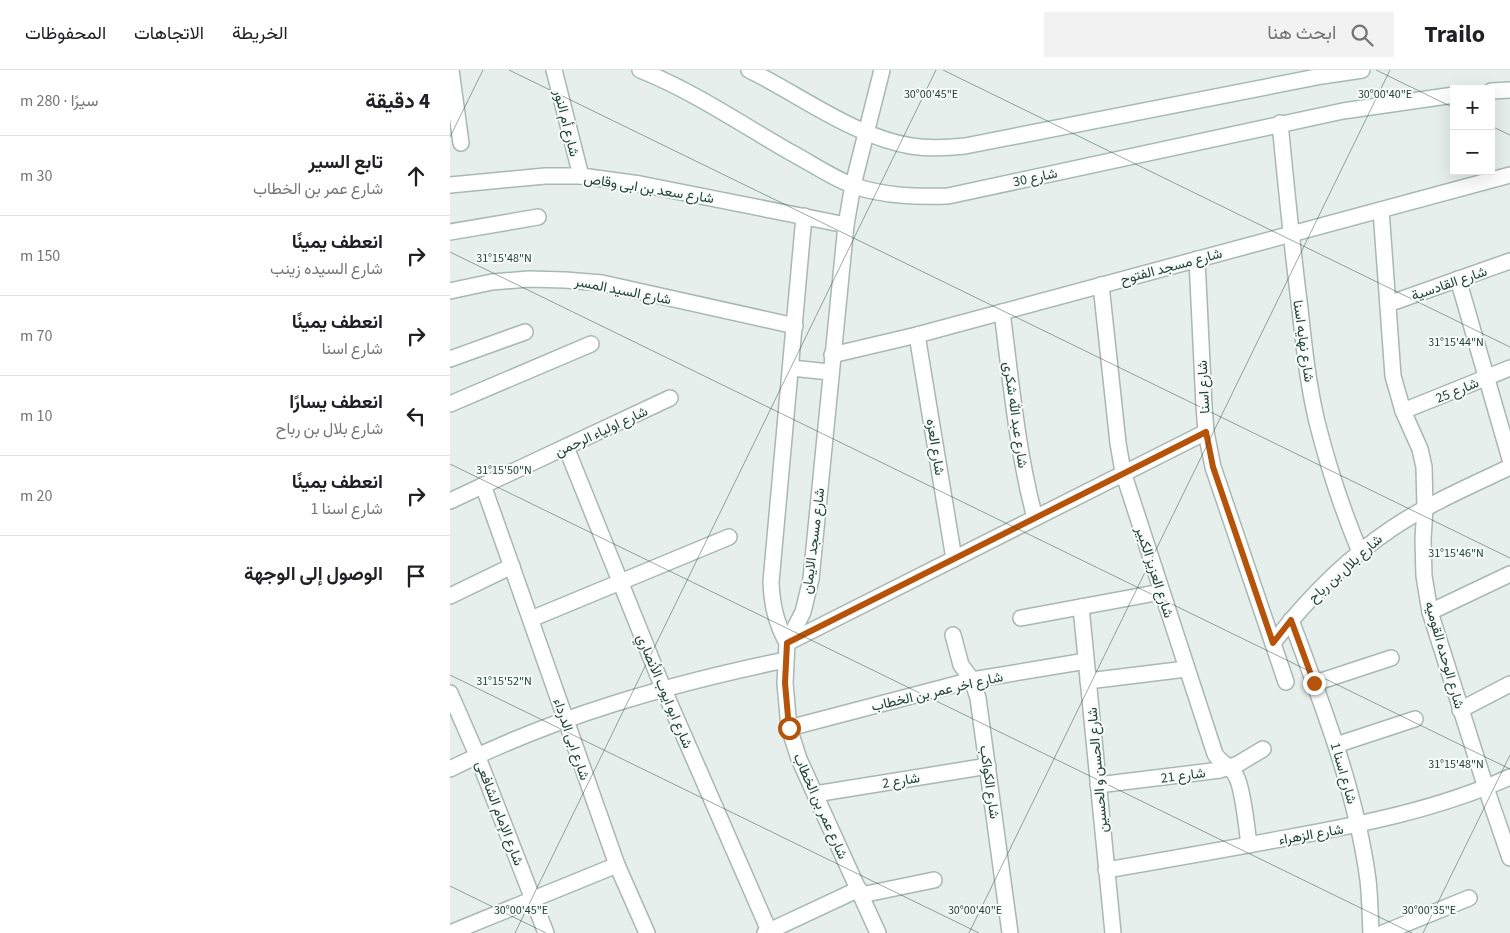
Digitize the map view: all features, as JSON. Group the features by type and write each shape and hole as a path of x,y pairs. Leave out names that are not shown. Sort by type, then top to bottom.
{"street":[{"path":"452,70 462,143"},
{"name":"شارع أم النور","path":"554,70 581,176"},
{"name":"شارع 30","path":"640,70 683,90 821,170 853,185 884,193 908,196 948,196 1280,123 1352,109 1450,96"},
{"path":"749,70 764,74 866,133 910,146 937,149 965,146 1321,73 1362,70"},
{"name":"شارع مسجد الايمان","path":"787,643 802,612 811,579 846,225 853,185 882,70"},
{"path":"1495,91 1510,90"},
{"name":"شارع نهايه اسنا","path":"1280,123 1290,234 1308,375 1328,465 1342,509 1360,552"},
{"name":"شارع مسجد الفتوح","path":"832,355 1002,312 1510,175"},
{"name":"شارع سعد بن ابى وقاص","path":"450,185 545,176 581,176 640,184 846,225"},
{"name":"شارع الوحده القوميه","path":"1381,210 1393,376 1403,411 1420,449 1424,467 1424,576 1430,612 1460,710 1510,858"},
{"path":"804,216 771,582 774,614 779,629 787,643 1123,472 1206,432"},
{"path":"450,232 538,217"},
{"name":"شارع اسنا","path":"1197,259 1206,432 1213,467 1286,682"},
{"name":"شارع القادسية","path":"1388,304 1510,261"},
{"name":"شارع السيد المسر","path":"450,291 492,282 528,279 602,283 795,326"},
{"path":"1458,279 1510,459"},
{"name":"شارع العزيز الكبير","path":"1101,285 1118,444 1123,472 1215,754 1223,765 1230,768 1238,778 1249,845"},
{"name":"شارع عبد الله شكرى","path":"1002,312 1020,450 1034,518"},
{"path":"450,359 525,332"},
{"name":"شارع العزه","path":"918,334 954,558"},
{"path":"450,404 591,344"},
{"path":"791,368 830,372"},
{"name":"شارع 25","path":"1403,411 1510,368"},
{"name":"شارع اولياء الرحمن","path":"450,501 670,398"},
{"name":"شارع ابو ايوب الأنصاري","path":"566,447 663,688 768,932"},
{"name":"شارع بلال بن رباح","path":"1273,643 1323,584 1391,528 1425,508 1510,467"},
{"name":"شارع ابى الدرداء","path":"483,485 617,865 647,933"},
{"path":"531,619 729,537"},
{"path":"450,596 512,566"},
{"path":"1430,612 1510,574"},
{"path":"1021,618 1162,592"},
{"name":"شارع الحسن و الحسين","path":"1081,607 1112,933"},
{"name":"شارع اسنا 1","path":"1291,620 1336,745 1358,825 1368,880 1371,933"},
{"name":"شارع الكواكب","path":"953,636 961,665 972,680 978,698 1010,933"},
{"name":"شارع عمر بن الخطاب","path":"787,643 785,683 789,728 799,758 878,933"},
{"path":"1314,683 1391,658"},
{"path":"450,769 477,755 565,720 663,688 785,660"},
{"name":"شارع اخر عمر بن الخطاب","path":"789,728 972,680 1086,661"},
{"path":"1088,681 1186,669"},
{"path":"1460,710 1510,684"},
{"name":"شارع الإمام الشافعى","path":"450,693 477,755 546,933"},
{"path":"1336,745 1415,719"},
{"name":"شارع 21","path":"1098,785 1230,768 1263,749"},
{"name":"شارع 2","path":"815,794 988,766"},
{"name":"شارع الزهراء","path":"1106,870 1358,825 1422,809 1486,788 1510,777"},
{"path":"450,933 617,865"},
{"path":"768,932 860,892 934,880"},
{"path":"1383,933 1469,898"}],"route":[{"path":"789,728 785,683 787,643 1123,472 1206,432 1208,450 1213,467 1273,643 1291,620 1314,683"}]}
